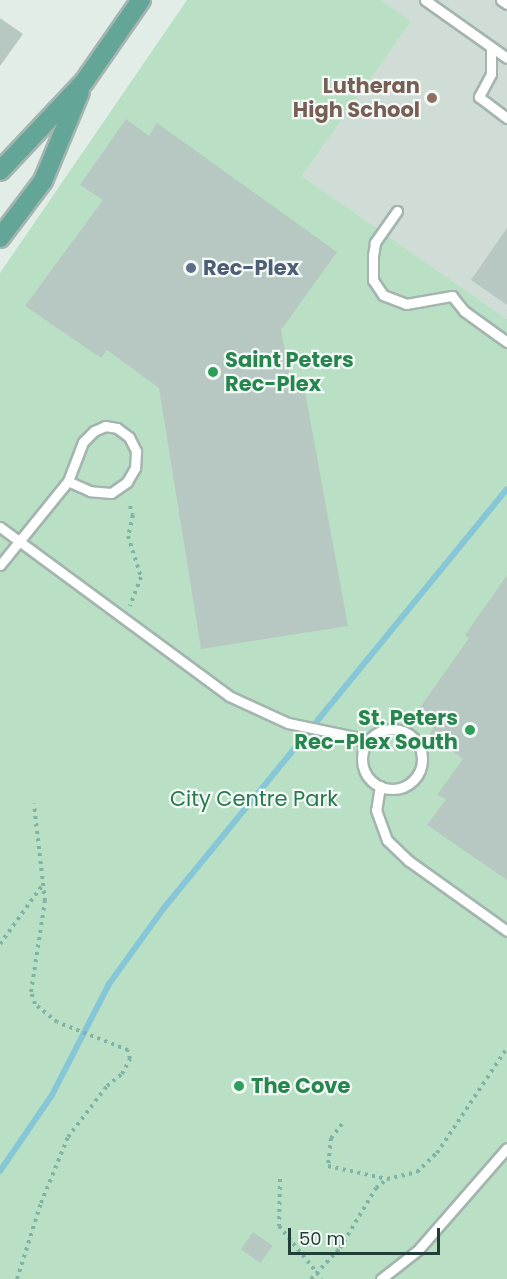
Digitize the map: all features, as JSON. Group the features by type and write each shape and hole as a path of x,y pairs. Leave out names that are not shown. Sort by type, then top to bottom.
{"main road":[{"path":"0,171 84,82 141,0"},
{"path":"0,238 43,181 84,82"}],"lane":[{"path":"426,0 507,58"},
{"path":"501,0 507,4"},
{"path":"491,47 491,74 479,97 507,118"},
{"path":"397,211 375,243 373,255 374,280 383,295 406,304 455,297 464,311 507,342"},
{"path":"0,565 68,481 83,442 94,431 105,426 117,428 129,437 136,451 135,468 127,482 111,493 90,491 68,481"},
{"path":"0,527 229,696 288,723 327,731 367,744"},
{"path":"394,729 412,737 421,753 418,773 412,781 394,789 380,786 363,768 367,744 376,734 394,729"},
{"path":"380,786 376,810 387,840 409,861 507,930"},
{"path":"381,1279 425,1242 507,1148"}],"path":[{"path":"130,506 133,515 128,536 141,577 130,607"},
{"path":"16,1279 41,1203 68,1137 107,1086 122,1074 129,1059 128,1050 57,1022 42,1013 31,992 45,901 45,882 34,804"},
{"path":"0,944 45,882"},
{"path":"342,1124 331,1138 328,1166 387,1179 417,1172 437,1153 507,1048"},
{"path":"280,1179 279,1226 322,1279"},
{"path":"311,1279 340,1248 376,1188 387,1179"}],"shaded area":[{"name":"Lutheran High School","path":"381,0 507,0 507,319 302,176 410,21"}],"green space":[{"name":"City Centre Park","path":"187,0 381,0 411,21 302,176 507,319 507,1279 0,1279 0,273"}],"building":[{"path":"0,18 23,34 0,66"},
{"name":"Saint Peters Rec-Plex","path":"126,119 149,136 157,123 337,252 281,330 292,387 304,386 348,626 201,649 159,388 107,350 101,358 25,306 103,200 80,185"},
{"path":"507,228 507,305 471,280"},
{"name":"St. Peters Rec-Plex South","path":"507,575 507,880 427,825 446,799 437,795 463,759 429,735 436,724 416,713 469,638 465,635"},
{"path":"253,1232 273,1246 261,1263 241,1249"}],"waterway":[{"path":"0,1171 52,1095 109,984 164,908 507,489"}],"place":[{"name":"Lutheran High School","path":"432,98"},
{"name":"Rec-Plex","path":"191,268"},
{"name":"Saint Peters Rec-Plex","path":"213,372"},
{"name":"St. Peters Rec-Plex South","path":"470,730"},
{"name":"The Cove","path":"239,1086"}]}
